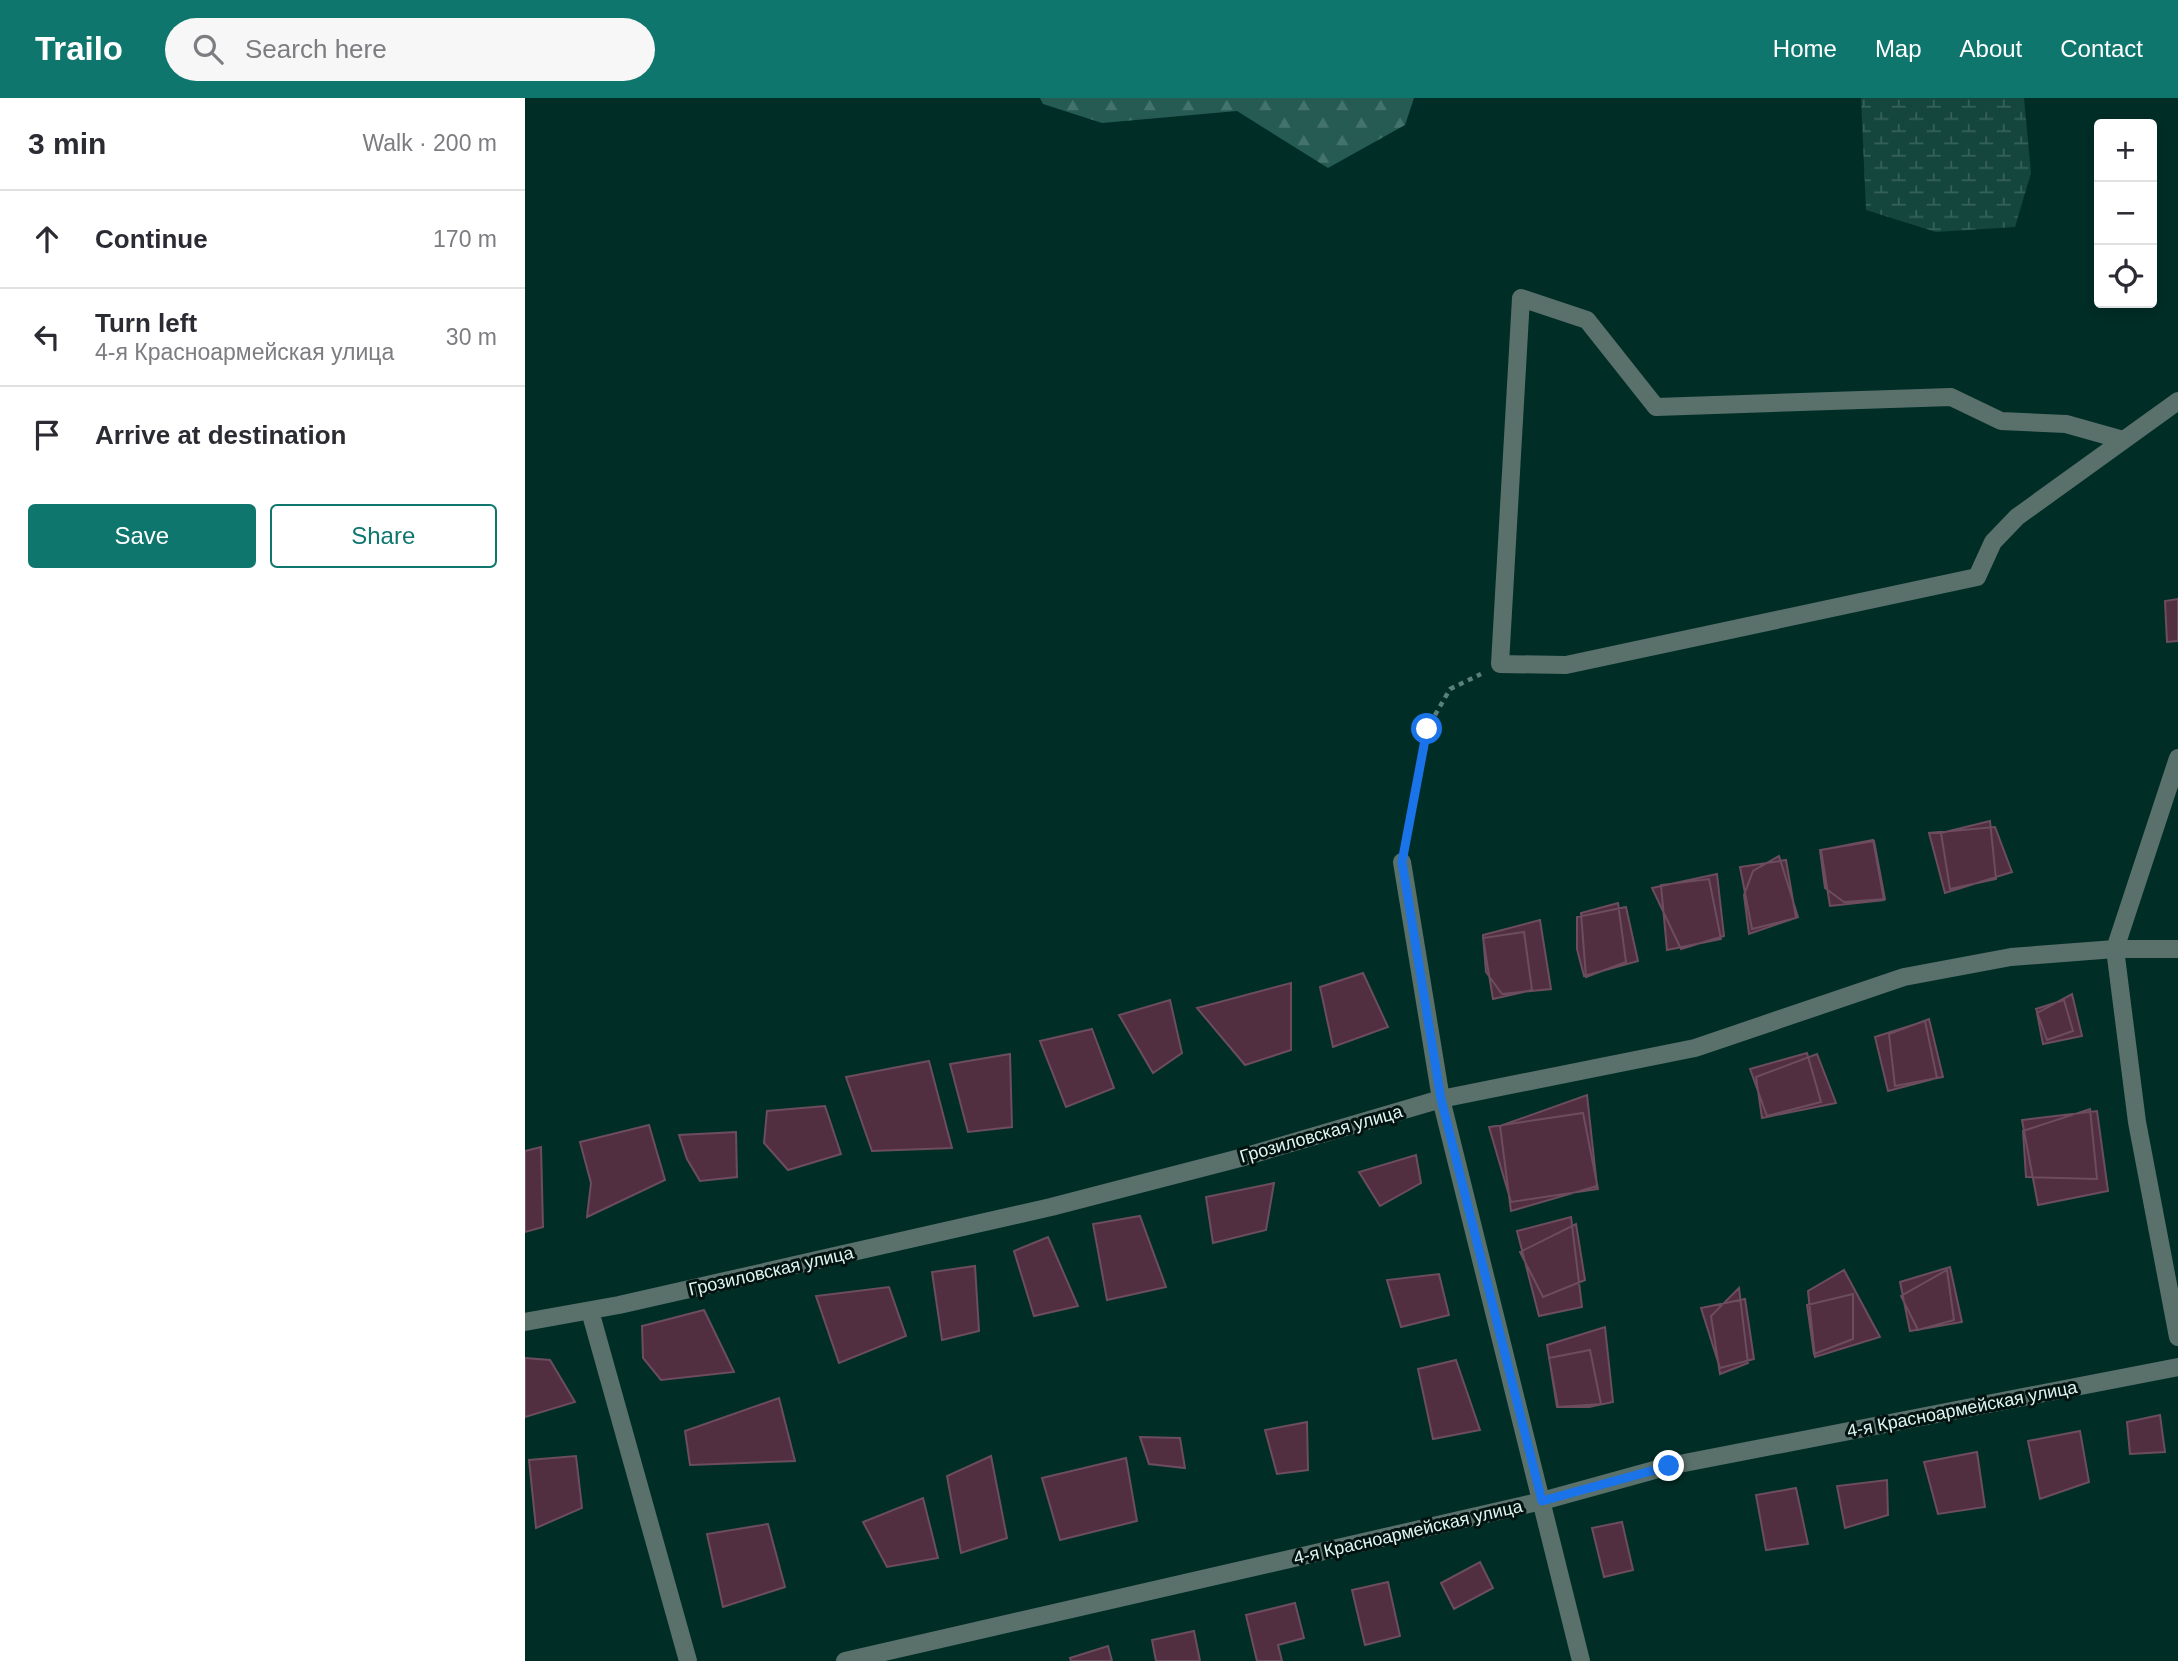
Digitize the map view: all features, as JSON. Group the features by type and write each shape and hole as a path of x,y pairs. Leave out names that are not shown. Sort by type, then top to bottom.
{"street":[{"path":"2123,440 2066,424 2001,421 1951,397 1656,407 1587,320 1521,298 1500,664 1566,665 1977,577 1993,542 2017,517 2178,401"},
{"path":"2178,758 2115,949 2137,1122 2178,1337"},
{"path":"1402,862 1441,1099 1580,1661"},
{"name":"Грозиловская улица","path":"525,1322 590,1311 1052,1207 1240,1158 1441,1099 1695,1048 1904,977 2011,957 2115,949 2178,949"},
{"path":"590,1311 688,1661"},
{"name":"4-я Красноармейская улица","path":"845,1661 1542,1501 1669,1466 2178,1367"}],"path":[{"path":"1402,862 1427,729 1450,689 1500,664"}],"green space":[{"path":"1040,98 1414,98 1405,125 1328,168 1237,111 1102,123 1043,104"},
{"path":"1861,98 2024,98 2031,173 2015,227 1936,232 1866,210"}],"building":[{"path":"2178,599 2178,641 2167,642 2165,601"},
{"path":"1990,821 1996,879 1950,889 1941,833"},
{"path":"1995,827 2012,872 1945,893 1929,833"},
{"path":"1873,840 1884,900 1830,906 1821,850"},
{"path":"1874,841 1885,899 1844,902 1825,888 1820,850"},
{"path":"1779,856 1798,917 1749,934 1744,895 1753,871"},
{"path":"1786,860 1796,918 1752,929 1740,867"},
{"path":"1717,874 1724,936 1681,949 1652,888"},
{"path":"1709,879 1721,939 1667,950 1661,885"},
{"path":"1618,903 1626,962 1586,977 1581,913"},
{"path":"1626,907 1638,961 1584,976 1577,949 1577,917"},
{"path":"1540,920 1551,989 1502,994 1486,972 1483,935"},
{"path":"1524,932 1532,990 1493,999 1483,938"},
{"path":"1363,973 1388,1027 1333,1047 1320,987"},
{"path":"1291,983 1291,1050 1245,1065 1197,1008"},
{"path":"2072,994 2082,1036 2043,1044 2037,1013"},
{"path":"1170,1000 1182,1053 1153,1073 1119,1015"},
{"path":"2064,1000 2073,1031 2047,1040 2036,1009"},
{"path":"1929,1019 1943,1077 1895,1086 1889,1034"},
{"path":"1925,1021 1937,1078 1888,1091 1875,1037"},
{"path":"1092,1029 1114,1088 1066,1107 1040,1041"},
{"path":"1807,1053 1821,1102 1767,1116 1750,1069"},
{"path":"1010,1054 1012,1127 968,1132 950,1064"},
{"path":"1817,1054 1836,1103 1762,1118 1756,1077"},
{"path":"929,1061 952,1148 872,1151 846,1077"},
{"path":"1587,1095 1597,1186 1511,1211 1500,1126"},
{"path":"825,1106 841,1154 788,1170 764,1143 767,1111"},
{"path":"2090,1109 2097,1179 2026,1177 2023,1131"},
{"path":"2097,1111 2108,1191 2038,1205 2022,1120"},
{"path":"1583,1113 1598,1189 1511,1202 1489,1127"},
{"path":"649,1125 665,1180 587,1217 591,1183 580,1142"},
{"path":"736,1132 737,1177 700,1181 687,1159 679,1135"},
{"path":"541,1147 543,1227 525,1232 525,1151"},
{"path":"1416,1155 1421,1183 1380,1206 1359,1172"},
{"path":"1274,1183 1266,1230 1213,1243 1206,1197"},
{"path":"1140,1216 1166,1287 1107,1300 1093,1224"},
{"path":"1571,1217 1582,1307 1539,1316 1517,1231"},
{"path":"1576,1224 1585,1280 1543,1297 1520,1252"},
{"path":"1048,1237 1078,1306 1034,1316 1014,1251"},
{"path":"975,1266 979,1331 942,1340 932,1272"},
{"path":"1950,1267 1962,1322 1910,1331 1900,1282"},
{"path":"1844,1270 1880,1337 1815,1357 1808,1291"},
{"path":"1947,1270 1954,1320 1918,1330 1901,1296"},
{"path":"1439,1274 1449,1315 1401,1327 1387,1280"},
{"path":"889,1287 906,1336 839,1363 816,1296"},
{"path":"1739,1288 1748,1363 1720,1374 1711,1316"},
{"path":"1853,1294 1853,1339 1814,1354 1807,1305"},
{"path":"1745,1299 1754,1359 1720,1368 1701,1308"},
{"path":"704,1310 734,1372 661,1380 643,1358 642,1326"},
{"path":"1605,1327 1613,1402 1589,1407 1557,1407 1547,1345"},
{"path":"1590,1350 1601,1404 1558,1407 1549,1358"},
{"path":"525,1358 550,1360 575,1402 525,1417"},
{"path":"1456,1360 1480,1430 1433,1439 1418,1369"},
{"path":"779,1398 795,1461 690,1465 685,1431"},
{"path":"2160,1415 2165,1452 2130,1454 2127,1422"},
{"path":"1307,1422 1308,1470 1277,1474 1265,1430"},
{"path":"2080,1431 2089,1482 2040,1499 2028,1441"},
{"path":"1140,1437 1180,1438 1185,1468 1149,1464"},
{"path":"1977,1452 1985,1507 1938,1514 1924,1462"},
{"path":"576,1456 582,1508 536,1528 529,1460"},
{"path":"991,1456 1007,1538 961,1553 947,1476"},
{"path":"1126,1458 1137,1521 1060,1540 1042,1478"},
{"path":"1887,1480 1888,1515 1845,1528 1837,1486"},
{"path":"1796,1488 1808,1544 1766,1550 1756,1495"},
{"path":"923,1498 938,1558 887,1567 863,1522"},
{"path":"1622,1522 1633,1570 1604,1577 1592,1528"},
{"path":"768,1524 785,1587 723,1607 707,1534"},
{"path":"1480,1562 1493,1588 1454,1609 1441,1583"},
{"path":"1388,1582 1400,1636 1365,1645 1352,1590"},
{"path":"1295,1603 1304,1638 1278,1645 1282,1661 1257,1661 1246,1615"},
{"path":"1194,1631 1200,1661 1156,1661 1152,1640"},
{"path":"1108,1646 1112,1661 1071,1661 1070,1658"}],"route":[{"path":"1427,729 1402,862 1441,1099 1542,1501 1669,1466"}]}
